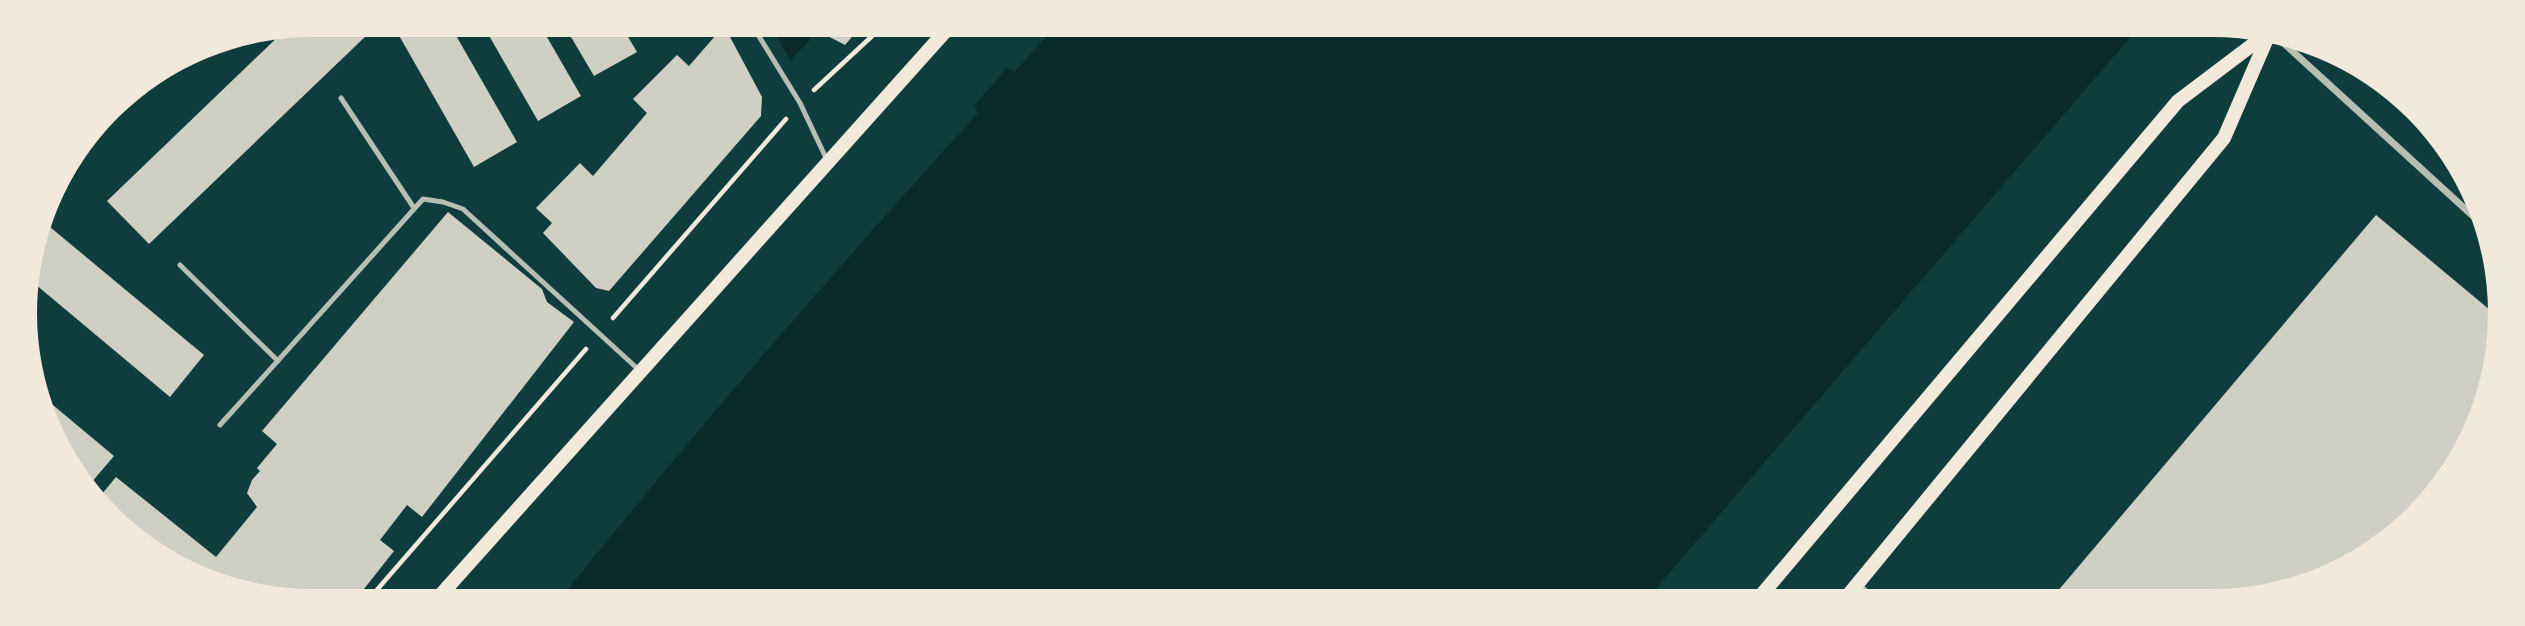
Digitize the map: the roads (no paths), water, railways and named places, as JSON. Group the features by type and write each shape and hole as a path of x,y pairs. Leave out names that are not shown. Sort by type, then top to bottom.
{"main road":[{"path":"446,589 830,164 941,37"},
{"path":"1766,589 2178,101 2258,41"},
{"path":"1853,589 2224,138 2264,42"}],"street":[{"path":"2289,48 2469,213"}],"lane":[{"path":"759,37 800,103 830,164"},
{"path":"341,98 414,208"},
{"path":"220,425 423,199 463,209 641,372"},
{"path":"180,265 278,361"},
{"path":"1858,583 1864,589"}],"water":[{"path":"777,37 810,37 811,38 791,60"},
{"path":"1046,37 2130,37 1656,589 568,589 765,353 978,113 974,106 1007,68 1015,71"}]}
